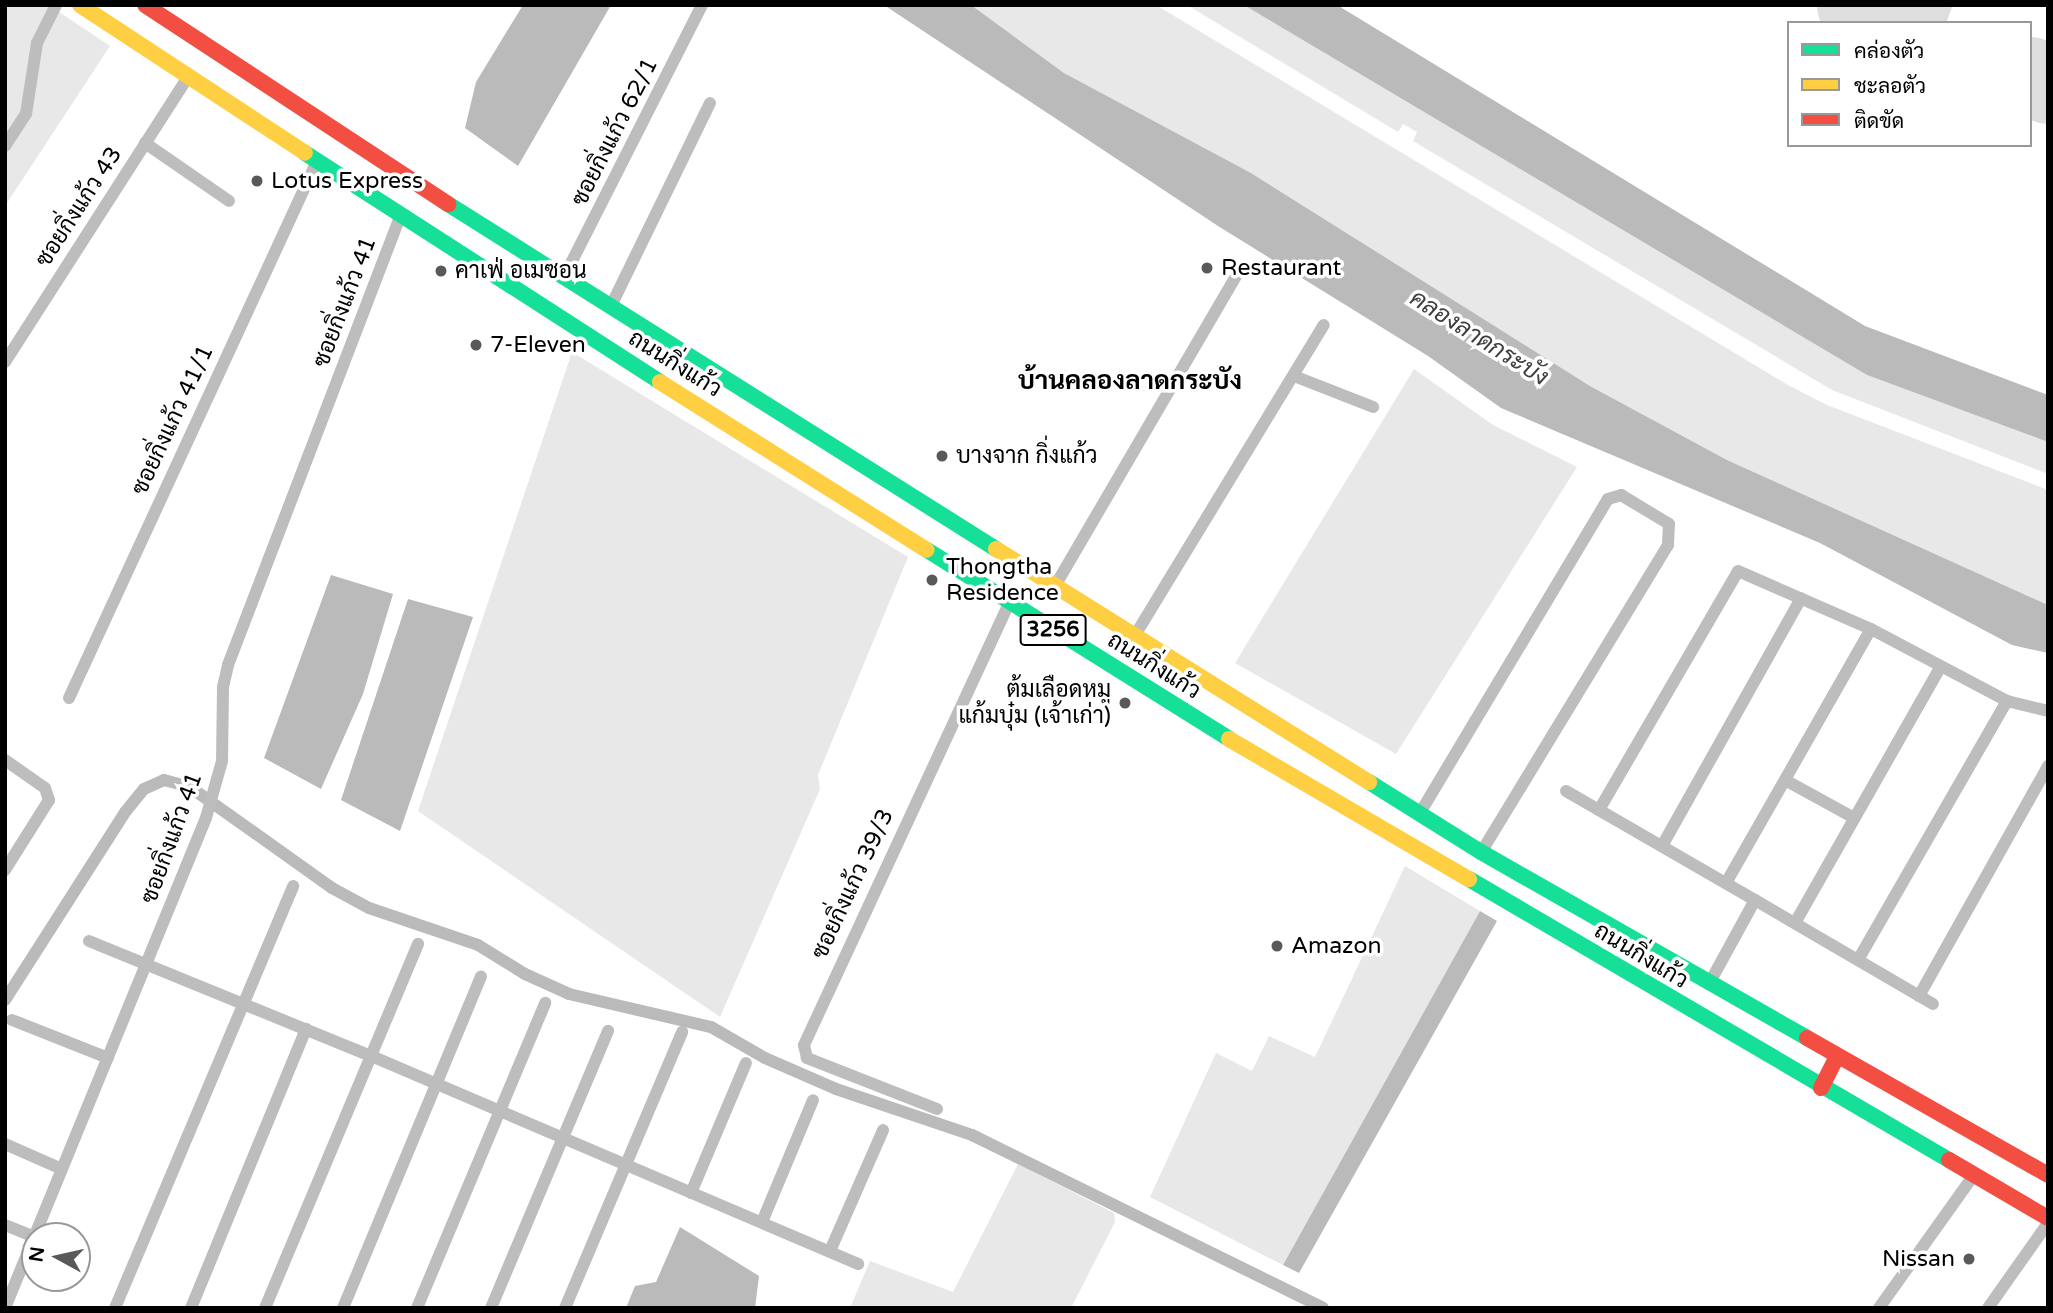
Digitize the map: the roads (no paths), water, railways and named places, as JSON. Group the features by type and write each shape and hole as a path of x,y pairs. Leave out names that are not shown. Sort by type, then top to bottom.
{"main road":[{"name":"ถนนกิ่งแก้ว","path":"80,5 400,216 1176,708 1821,1088 1974,1175 2048,1221"},
{"name":"ถนนกิ่งแก้ว","path":"145,5 610,308 1481,852 2048,1175"},
{"path":"1821,1088 1837,1056"}],"street":[{"path":"5,146 26,114 37,43 56,5"},
{"name":"ซอยกิ่งแก้ว 62/1","path":"564,277 702,5"},
{"name":"ซอยกิ่งแก้ว 43","path":"5,362 189,75"},
{"path":"610,308 710,103"},
{"path":"145,143 229,201"},
{"name":"ซอยกิ่งแก้ว 41/1","path":"69,698 317,161"},
{"name":"ซอยกิ่งแก้ว 41","path":"40,1222 206,818 216,785 228,665 400,216"},
{"path":"1055,586 1238,273"},
{"path":"1134,637 1324,325"},
{"path":"1294,376 1373,407"},
{"path":"1420,813 1608,499 1621,495 1669,524 1668,545 1481,852"},
{"path":"1599,810 1733,575 1746,572 1871,629 1940,668 2007,701 2048,711"},
{"path":"1662,846 1801,598"},
{"name":"ซอยกิ่งแก้ว 39/3","path":"937,1108 807,1058 804,1045 1009,603"},
{"path":"1726,883 1871,629"},
{"path":"1795,923 1940,668"},
{"path":"1858,960 2007,701"},
{"path":"5,760 45,788 49,800 5,870"},
{"path":"1919,996 2048,766"},
{"path":"1785,780 1854,818"},
{"path":"1566,791 1933,1004"},
{"path":"115,1308 293,886"},
{"path":"1709,984 1755,900"},
{"path":"89,941 369,1055 436,1086 858,1264"},
{"path":"265,1308 369,1055 418,944"},
{"path":"343,1308 481,977"},
{"path":"416,1308 545,1003"},
{"path":"12,1020 108,1058"},
{"path":"191,1308 306,1029"},
{"path":"491,1308 607,1031"},
{"path":"565,1308 682,1031"},
{"path":"691,1193 746,1063"},
{"path":"762,1222 813,1100"},
{"path":"830,1251 883,1130"},
{"path":"5,1144 62,1169"},
{"path":"1879,1308 1974,1175"},
{"path":"1988,1308 2048,1221"},
{"name":"ซอยกิ่งแก้ว 41","path":"5,1308 21,1269"}],"water":[{"path":"523,5 611,5 518,166 465,128 476,82"},
{"name":"คลองลาดกระบัง","path":"884,5 971,5 1064,73 1251,173 1590,386 1727,460 2048,605 2048,653 2012,645 1820,543 1501,408 1428,356 1218,226"},
{"path":"1244,5 1337,5 1865,326 2048,395 2048,442 1867,375"},
{"path":"331,575 393,594 363,694 321,789 264,758"},
{"path":"408,599 473,617 400,831 341,800"},
{"path":"1480,911 1497,921 1299,1273 1283,1265"},
{"path":"680,1227 759,1276 755,1308 626,1308 635,1286 656,1282"}],"waterway":[{"path":"5,1000 126,811 144,789 164,780 190,787 332,888 369,908 478,945 525,974 569,994 711,1027 765,1058 836,1089 972,1135 1323,1308"}],"place":[{"name":"Lotus Express","path":"257,181"},
{"name":"Restaurant","path":"1207,268"},
{"name":"คาเฟ่ อเมซอน","path":"441,271"},
{"name":"7-Eleven","path":"476,345"},
{"name":"บางจาก กิ่งแก้ว","path":"942,456"},
{"name":"Thongtha Residence","path":"932,580"},
{"name":"ต้มเลือดหมู แก้มบุ๋ม (เจ้าเก่า)","path":"1125,703"},
{"name":"Amazon","path":"1277,946"},
{"name":"Nissan","path":"1969,1259"}],"district":[{"name":"บ้านคลองลาดกระบัง","path":"1130,381"}]}
